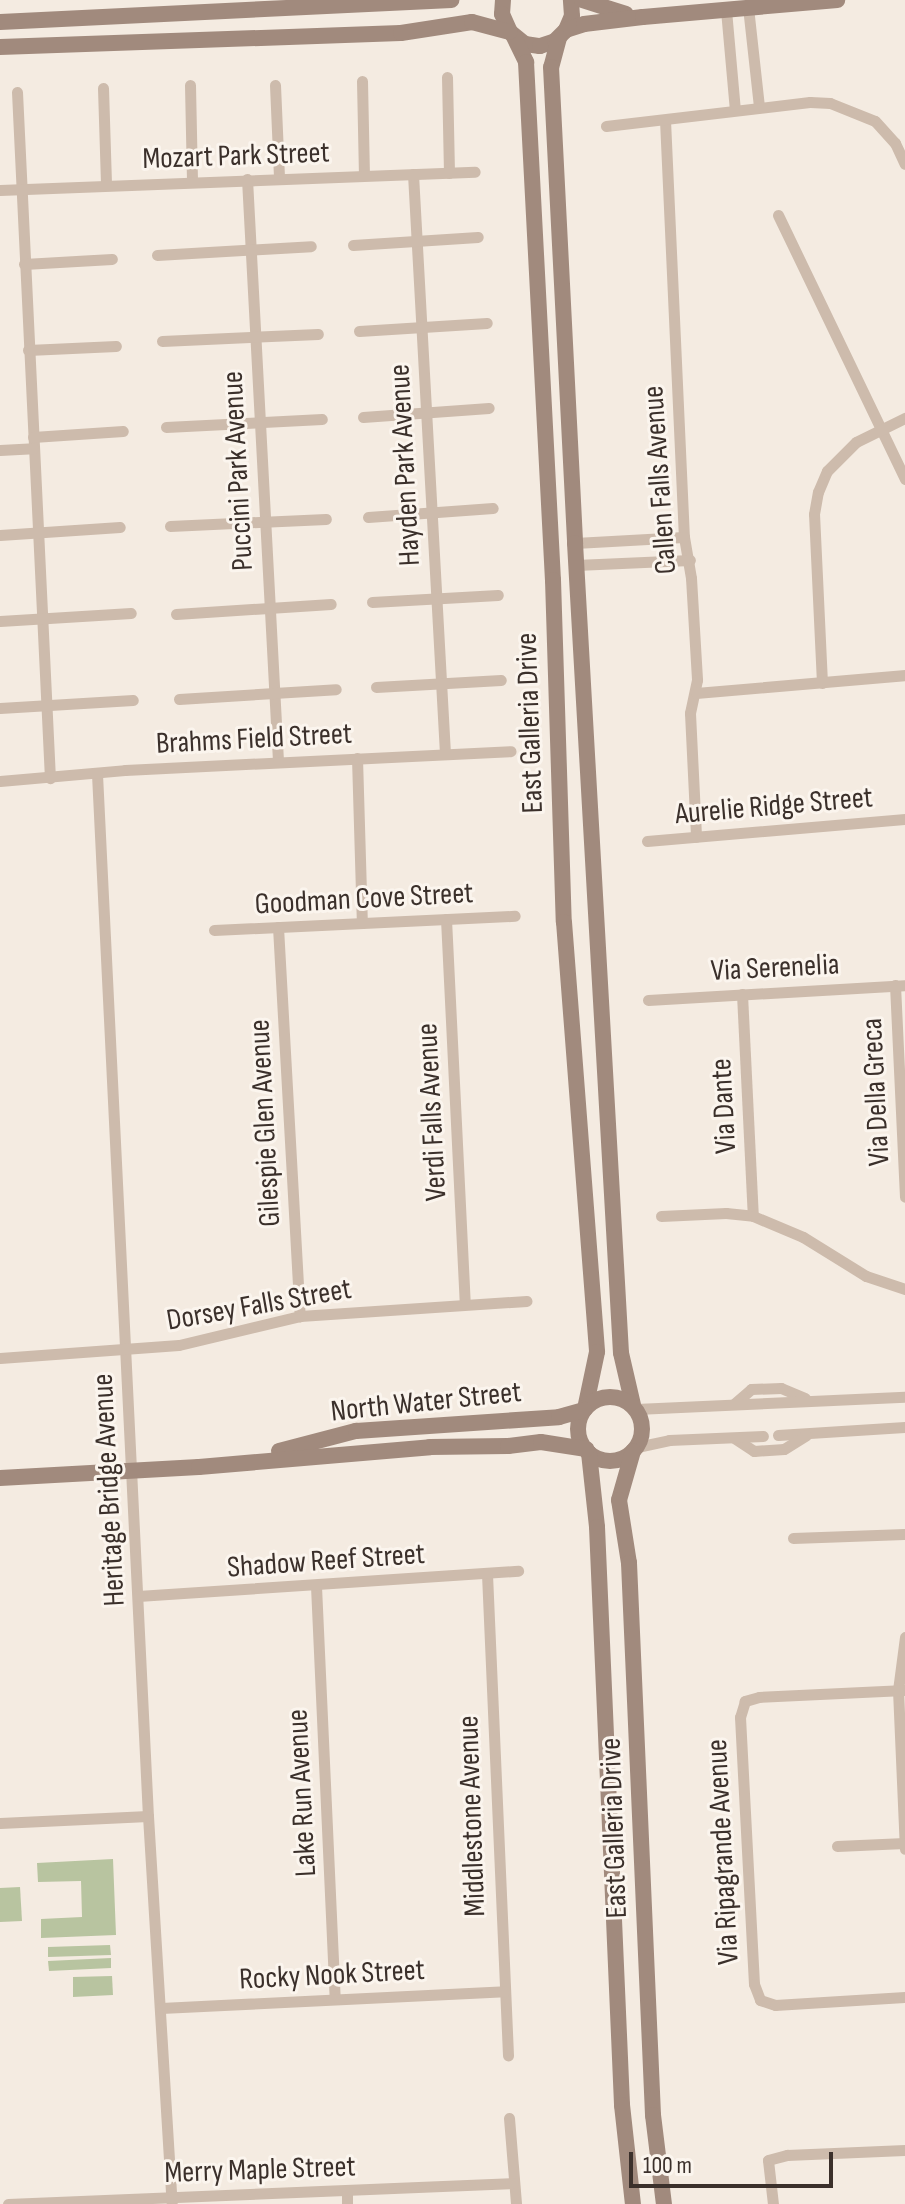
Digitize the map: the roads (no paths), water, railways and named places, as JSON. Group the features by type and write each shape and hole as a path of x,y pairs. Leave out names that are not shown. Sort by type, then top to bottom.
{"main road":[{"path":"0,22 451,0"},
{"name":"East Galleria Drive","path":"503,0 502,14 526,62 553,566 564,922 590,1309 597,1352 585,1410"},
{"name":"East Galleria Drive","path":"571,0 572,16 551,67 621,1353 634,1407"},
{"path":"582,0 610,11 643,17"},
{"path":"0,47 401,33 472,22 535,46 584,24 837,0"},
{"path":"606,1396 617,1397 634,1407 643,1426 635,1449 620,1460 609,1461 588,1451 579,1435 585,1410 606,1396"},
{"name":"North Water Street","path":"227,1464 356,1431 559,1417 585,1410"},
{"name":"North Water Street","path":"0,1478 227,1464 372,1450 541,1442 588,1451"},
{"name":"East Galleria Drive","path":"635,1449 619,1500 629,1563 653,2115 664,2204"},
{"name":"East Galleria Drive","path":"588,1451 597,1527 622,2105 633,2204"}],"street":[{"path":"748,7 759,107"},
{"path":"726,10 735,110"},
{"path":"447,77 449,173"},
{"path":"362,81 364,175"},
{"path":"190,85 192,182"},
{"path":"275,85 279,178"},
{"path":"103,88 106,185"},
{"path":"17,92 50,778"},
{"path":"606,126 759,107 830,103 875,121 895,143 905,164"},
{"name":"Callen Falls Avenue","path":"665,120 684,537 690,560 696,693 690,713 696,837"},
{"name":"Mozart Park Street","path":"0,190 475,172"},
{"name":"Hayden Park Avenue","path":"413,174 445,753"},
{"name":"Puccini Park Avenue","path":"247,179 278,761"},
{"path":"778,215 905,479"},
{"path":"353,245 478,237"},
{"path":"157,255 311,246"},
{"path":"24,264 112,259"},
{"path":"359,331 487,323"},
{"path":"162,341 318,334"},
{"path":"28,350 116,346"},
{"path":"363,417 489,408"},
{"path":"822,683 814,514 818,492 837,458 856,442 905,418"},
{"path":"166,427 322,419"},
{"path":"0,450 33,442 123,431"},
{"path":"368,517 493,508"},
{"path":"170,526 326,519"},
{"path":"0,535 120,527"},
{"path":"575,543 684,537"},
{"path":"576,565 690,560"},
{"path":"372,602 498,595"},
{"path":"176,614 331,604"},
{"path":"0,621 131,613"},
{"path":"696,693 905,675"},
{"path":"376,687 501,680"},
{"path":"179,699 336,689"},
{"path":"0,708 133,700"},
{"name":"Brahms Field Street","path":"0,781 278,761 511,751"},
{"path":"357,758 362,923"},
{"name":"Heritage Bridge Avenue","path":"97,774 148,1816 171,2201"},
{"name":"Aurelie Ridge Street","path":"647,841 905,819"},
{"name":"Goodman Cove Street","path":"214,930 515,916"},
{"name":"Verdi Falls Avenue","path":"446,919 465,1303"},
{"name":"Gilespie Glen Avenue","path":"278,927 300,1316"},
{"name":"Via Serenelia","path":"648,1000 900,985"},
{"name":"Via Della Greca","path":"900,985 905,1197"},
{"name":"Via Dante","path":"742,994 753,1216"},
{"path":"661,1216 726,1213 753,1216 803,1237 866,1276 905,1289"},
{"name":"Dorsey Falls Street","path":"0,1358 179,1345 300,1316 527,1301"},
{"path":"634,1407 734,1405 751,1389 766,1388 781,1388 809,1400 905,1397"},
{"path":"778,1435 905,1427"},
{"path":"734,1438 754,1451 769,1451 784,1449 810,1433"},
{"path":"635,1449 669,1440 763,1436"},
{"path":"793,1538 905,1534"},
{"name":"Shadow Reef Street","path":"138,1596 518,1571"},
{"name":"Middlestone Avenue","path":"487,1574 508,2056"},
{"name":"Lake Run Avenue","path":"316,1586 335,1998"},
{"path":"837,1846 905,1845 901,1690 905,1637"},
{"name":"Via Ripagrande Avenue","path":"901,1690 759,1697 745,1701 740,1717 754,1984 760,2000 775,2005 905,1997"},
{"path":"0,1823 148,1816"},
{"name":"Rocky Nook Street","path":"161,2008 505,1991"},
{"path":"509,2118 516,2204"},
{"path":"773,2204 768,2160 787,2155 905,2150"},
{"name":"Merry Maple Street","path":"8,2204 171,2201 513,2183"},
{"path":"347,2190 347,2204"}]}
